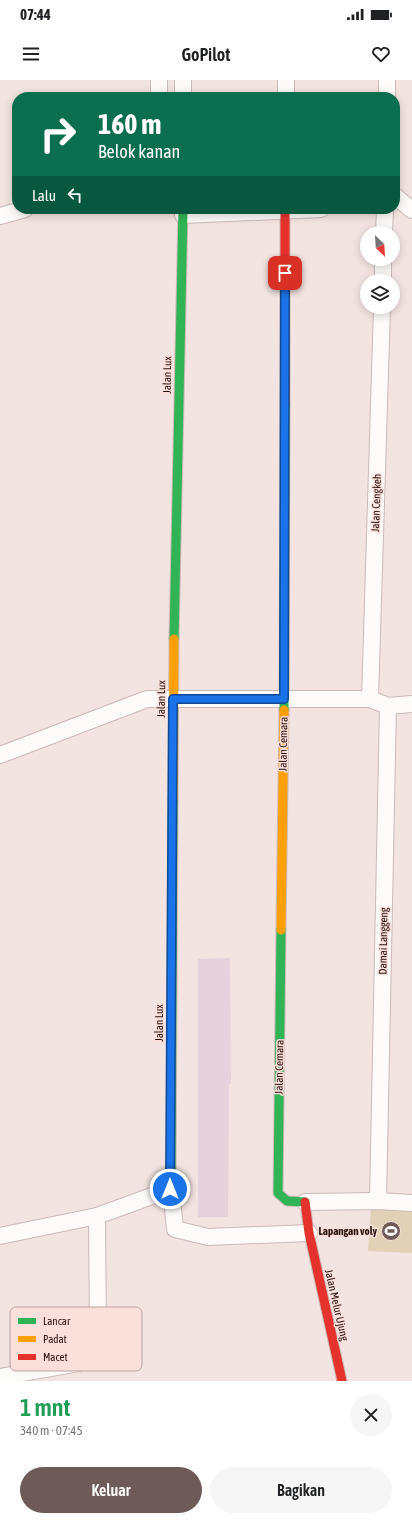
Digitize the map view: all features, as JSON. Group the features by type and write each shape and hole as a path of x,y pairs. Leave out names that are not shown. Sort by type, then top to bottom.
{"street":[{"path":"159,80 159,92"},
{"path":"183,80 183,92"},
{"path":"286,80 286,92"},
{"path":"387,80 387,92"},
{"path":"400,200 412,210"},
{"path":"0,216 12,213"},
{"name":"Jalan Lux","path":"170,1189 173,699 183,214"},
{"name":"Jalan Cemara","path":"285,214 284,699 278,1193 287,1200 305,1202"},
{"path":"384,226 385,214"},
{"name":"Jalan Cengkeh","path":"370,699 382,314"},
{"path":"0,755 147,699 370,699 388,706 412,704"},
{"name":"Damai Langgeng","path":"378,1201 388,706"},
{"path":"0,1236 97,1216 170,1189 175,1229 208,1237 309,1234 305,1202 412,1202"},
{"path":"97,1216 98,1307"},
{"name":"Jalan Melur Ujung","path":"309,1234 342,1381"},
{"path":"0,1377 34,1371"}],"shaded area":[{"name":"Lapangan voly","path":"371,1208 412,1210 412,1253 368,1251"}],"building":[{"path":"230,958 231,1084 229,1084 228,1217 198,1217 198,959"}],"traffic: fast":[{"path":"174,639 183,214"},
{"path":"284,710 285,404"},
{"path":"171,1189 173,800"},
{"path":"281,930 278,1193 287,1201 305,1202"}],"traffic: slow":[{"path":"173,800 174,639"},
{"path":"281,930 284,710"}],"traffic: jam":[{"path":"285,214 285,404"},
{"path":"305,1202 309,1233 342,1381"}],"place":[{"name":"Lapangan voly","path":"391,1231"}],"route":[{"path":"170,1189 173,699 284,699 285,273"}]}
